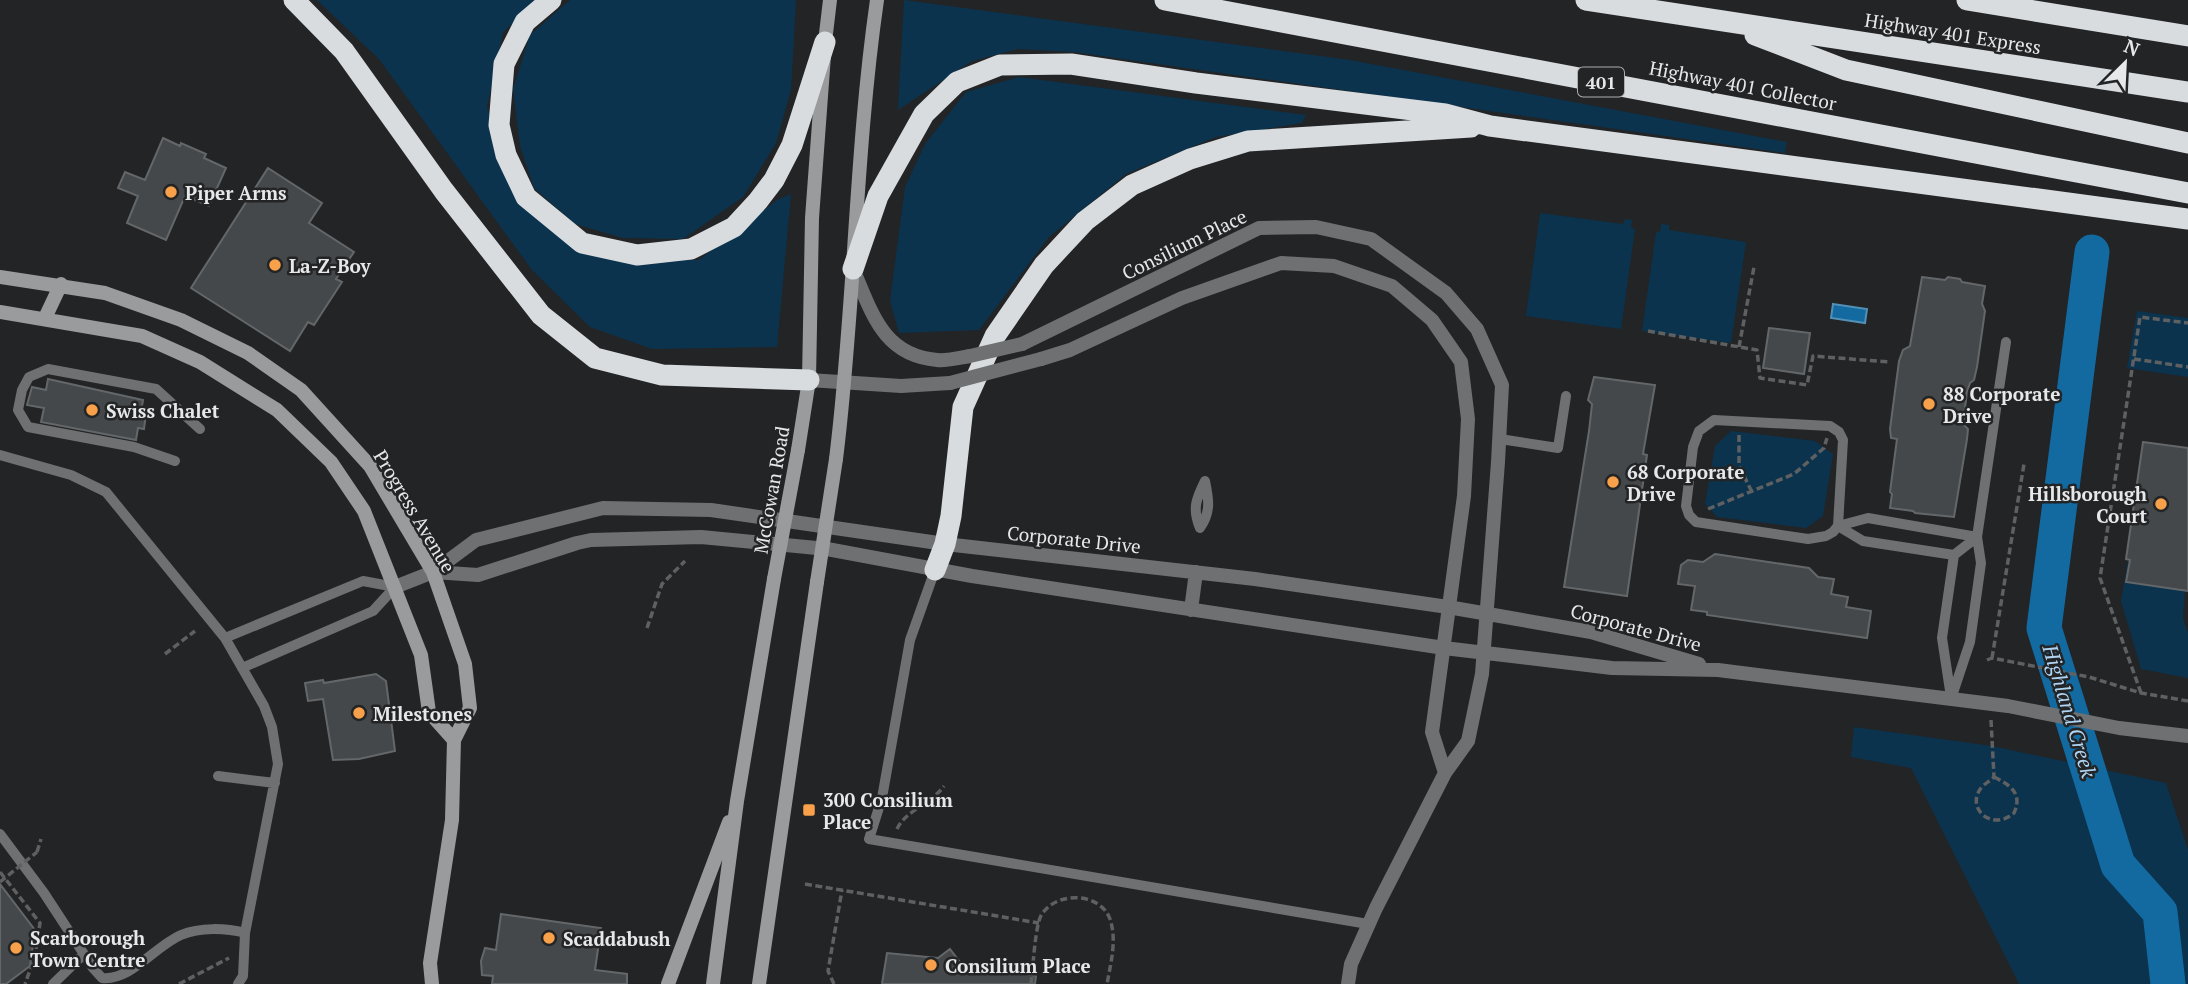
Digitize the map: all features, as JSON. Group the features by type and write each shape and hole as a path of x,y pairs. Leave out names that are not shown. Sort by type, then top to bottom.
{"highway":[{"path":"294,0 344,51 444,191 541,315 595,358 662,375 809,380"},
{"path":"551,0 525,22 504,64 499,125 506,155 526,197 582,243 637,255 691,249 734,227 758,201 774,180 792,145 825,42"},
{"name":"Highway 401 Collector","path":"1165,0 2188,193"},
{"name":"Highway 401 Express","path":"1586,0 2188,92"},
{"name":"Highway 401 Express","path":"1967,0 2188,36"},
{"path":"1717,21 1846,70 2188,143"},
{"path":"853,269 878,196 923,114 957,82 1000,65 1071,64 1196,83 1445,114 1490,126 2188,219"},
{"path":"935,570 945,544 951,516 963,407 995,336 1044,265 1085,221 1132,186 1190,159 1248,141 1490,126"}],"main road":[{"name":"McCowan Road","path":"713,984 737,802 809,380 812,218 830,0"},
{"path":"759,984 846,382 853,269 877,0"},
{"name":"Progress Avenue","path":"0,277 105,293 181,320 248,353 301,390 370,466 433,572 465,664 468,686 470,708 454,740 452,820 430,963 432,984"},
{"path":"45,318 61,285"},
{"path":"0,312 142,335 200,362 277,410 331,462 364,511 421,655 429,712 454,740"},
{"path":"668,984 737,802"},
{"name":"Progress Avenue","path":"420,984 430,963"}],"street":[{"name":"Consilium Place","path":"853,269 886,337 910,354 938,360 1022,344 1259,228 1316,227 1371,239 1446,293 1477,329 1502,385 1485,652 1468,741 1445,773 1368,925 1351,964 1350,984"},
{"path":"809,380 901,386 950,383 1070,350 1182,298 1281,263 1334,266 1392,286 1432,320 1461,362 1468,419 1464,496 1432,732 1445,773"},
{"name":"Corporate Drive","path":"395,587 433,572 476,540 603,508 711,510 945,544 1196,572 1486,613 1591,632 1718,670"},
{"name":"Corporate Drive","path":"433,572 478,575 592,540 701,537 827,549 935,570 1444,648 1612,668 1718,670 2015,707 2119,728 2188,736"},
{"path":"1191,610 1196,572"}],"lane":[{"path":"1951,699 1970,642 1981,563 1976,537 2006,342"},
{"path":"175,461 134,447 28,427 19,410 22,390 29,377 47,369 156,389 200,429"},
{"path":"1500,439 1558,448 1566,396"},
{"path":"1838,526 1843,440 1839,432 1830,426 1714,420 1699,431 1693,447 1686,506 1689,515 1696,522 1808,540 1826,536 1838,526 1868,517 1976,537"},
{"path":"0,455 71,475 106,492 225,638 264,706 272,727 278,764 245,933 243,976 238,984"},
{"path":"1838,526 1863,541 1954,555"},
{"path":"1951,699 1942,638 1954,555 1976,537"},
{"path":"935,570 910,640 882,798 869,839 1368,925"},
{"path":"225,638 363,581 395,587"},
{"path":"242,668 373,611 395,587"},
{"path":"218,776 275,783"},
{"path":"0,834 102,978 111,979 183,934 205,930 245,933"},
{"path":"53,984 84,954"}],"path":[{"path":"1740,347 1754,268"},
{"path":"2141,693 2100,579 2140,317 2188,323"},
{"path":"1648,331 1757,350 1760,378 1807,385 1813,356 1889,362"},
{"path":"2134,359 2188,367"},
{"path":"1739,422 1739,466 1751,491"},
{"path":"1696,522 1710,506 1794,474 1824,447 1830,426"},
{"path":"2024,464 1989,659 2024,663 2089,677 2141,693 2188,701"},
{"path":"647,628 662,584 685,561"},
{"path":"165,654 195,631"},
{"path":"1990,704 1994,777"},
{"path":"1994,777 2012,787 2017,798 2014,813 2000,821 1986,818 1978,807 1977,800 1980,789 1994,777"},
{"path":"890,843 900,821 936,798 944,786"},
{"path":"0,882 37,852 41,839"},
{"path":"0,872 40,923 35,956 25,984"},
{"path":"805,884 1039,923"},
{"path":"834,984 828,971 842,890"},
{"path":"1031,984 1040,916 1050,905 1073,897 1095,901 1109,917 1114,942 1107,984"},
{"path":"179,984 229,957"}],"shaded area":[{"path":"317,0 535,0 503,33 487,107 514,195 626,259 699,260 777,200 791,194 777,347 652,349 590,327 532,270 379,59"},
{"path":"570,0 796,0 791,90 776,143 743,197 683,239 623,238 575,224 534,188 520,146 513,89 530,35"},
{"path":"904,0 1350,60 1787,142 1785,153 1074,52 1018,49 972,61 898,110"},
{"path":"1019,77 1306,115 1302,123 1216,137 1126,174 1049,237 979,330 899,333 890,301 905,187 925,144 966,92"},
{"path":"1540,213 1623,224 1625,219 1632,220 1631,228 1635,229 1621,329 1526,316"},
{"path":"1661,224 1669,225 1669,230 1746,242 1731,343 1642,331 1656,232 1660,232"},
{"path":"2137,311 2188,318 2188,377 2127,368"},
{"path":"1731,431 1815,441 1833,454 1823,516 1806,528 1717,517 1705,504 1715,446"},
{"path":"2128,560 2186,568 2183,618 2188,633 2188,678 2141,669 2121,601"},
{"path":"1854,727 1992,746 2166,783 2188,850 2188,984 2019,984 1911,768 1851,757"}],"water":[{"path":"1833,304 1867,309 1865,323 1831,318"}],"building":[{"name":"Piper Arms","path":"163,138 206,154 204,158 226,168 209,206 185,196 166,240 127,223 138,196 118,188 125,172 145,180"},
{"name":"La-Z-Boy","path":"268,168 322,203 309,223 354,252 336,279 342,282 314,325 308,322 290,351 191,288"},
{"name":"88 Corporate Drive","path":"1922,277 1945,280 1948,277 1985,286 1982,304 1985,311 1977,367 1967,392 1964,425 1968,429 1967,439 1954,517 1890,508 1897,439 1891,438 1890,429 1899,361 1903,350 1910,346"},
{"path":"1769,328 1810,333 1804,374 1763,368"},
{"name":"68 Corporate Drive","path":"1594,377 1655,385 1643,454 1647,455 1627,596 1564,587 1589,431 1592,404 1588,400"},
{"name":"Swiss Chalet","path":"48,379 143,400 141,412 146,413 144,429 138,428 136,440 41,422 44,408 27,405 32,387 46,390"},
{"name":"Hillsborough Court","path":"2143,442 2188,448 2188,591 2126,582 2130,560 2126,559"},
{"path":"1715,554 1809,568 1818,577 1834,579 1831,594 1848,597 1846,607 1871,611 1867,638 1707,615 1707,612 1691,610 1695,586 1678,584 1681,565 1688,560 1703,562"},
{"name":"Milestones","path":"376,674 386,681 395,751 359,759 333,760 323,699 308,701 305,683 323,680 324,683"},
{"name":"Scarborough Town Centre","path":"0,884 35,930 30,966 6,984 0,984"},
{"name":"Scaddabush","path":"501,914 601,928 595,970 627,974 627,984 492,984 493,976 482,975 481,961 485,948 496,950"},
{"name":"Consilium Place","path":"950,949 960,962 1036,976 1035,984 882,984 887,953 938,958"}],"waterway":[{"name":"Highland Creek","path":"2092,252 2044,628 2118,865 2160,912 2168,984"}],"place":[{"name":"Piper Arms","path":"171,192"},
{"name":"La-Z-Boy","path":"275,265"},
{"name":"88 Corporate Drive","path":"1929,404"},
{"name":"Swiss Chalet","path":"92,410"},
{"name":"68 Corporate Drive","path":"1613,482"},
{"name":"Hillsborough Court","path":"2161,504"},
{"name":"Milestones","path":"359,713"},
{"name":"300 Consilium Place","path":"809,810"},
{"name":"Scaddabush","path":"549,938"},
{"name":"Scarborough Town Centre","path":"16,948"},
{"name":"Consilium Place","path":"931,965"}]}
